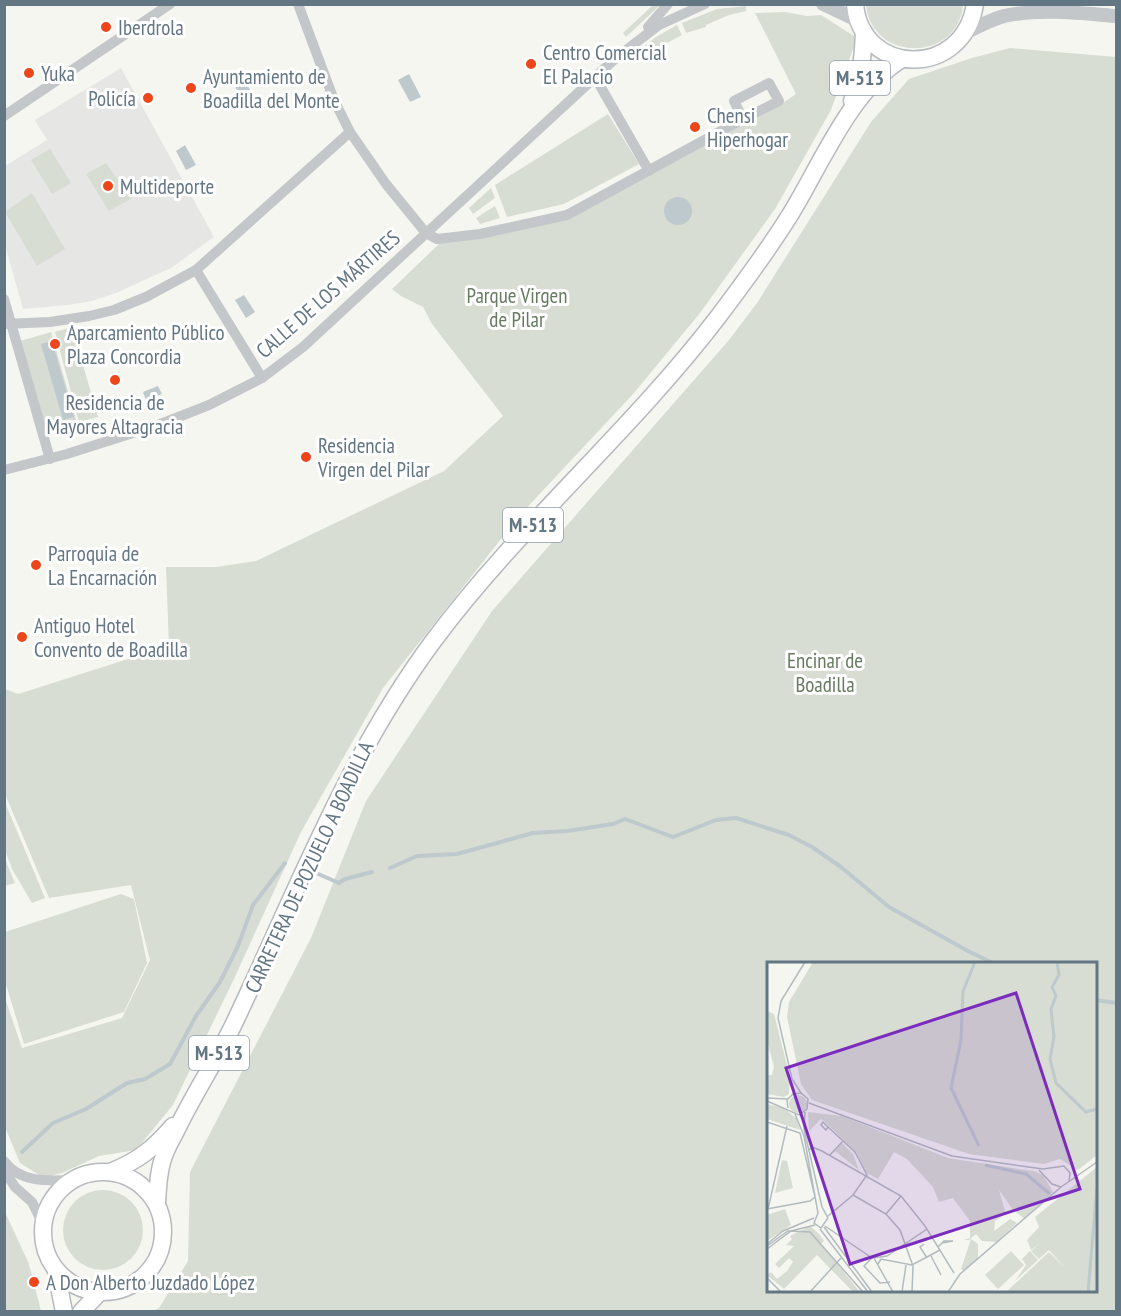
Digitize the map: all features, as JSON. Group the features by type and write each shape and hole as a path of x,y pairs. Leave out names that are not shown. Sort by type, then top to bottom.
{"main road":[{"name":"M-513","path":"860,19 881,49 902,58 923,60 951,48 965,33 974,14 975,4"},
{"name":"CARRETERA DE POZUELO A BOADILLA","path":"844,122 858,87 863,61 860,19"},
{"name":"CARRETERA DE POZUELO A BOADILLA","path":"157,1204 158,1180 164,1156 185,1112 227,1039 308,858 356,763 403,684 436,638 499,562 656,392 715,320 790,215 844,122 875,79 902,58"},
{"name":"CARRETERA DE POZUELO A BOADILLA","path":"110,1172 141,1157 159,1142 185,1112"},
{"name":"M-513","path":"72,1180 90,1173 110,1172 124,1175 137,1182 148,1192 157,1204 163,1221 163,1239 158,1257 148,1272 134,1284 117,1291 99,1293"},
{"path":"64,1311 56,1271 45,1249 43,1224 48,1207 58,1191 72,1180"},
{"path":"56,1271 68,1282 83,1290 99,1293"},
{"path":"81,1311 99,1293"}],"street":[{"path":"298,4 334,100 350,132 386,184 426,233 437,239 567,215 744,119"},
{"name":"CALLE DE LOS MÁRTIRES","path":"4,470 50,459 158,425 209,405 262,378 303,347 629,47 668,4"},
{"name":"CALLE DE LOS MÁRTIRES","path":"629,47 659,26 705,4"},
{"path":"1035,4 1051,12"},
{"path":"4,116 169,5"},
{"path":"823,5 860,19"},
{"path":"965,33 1004,16 1051,12 1116,16"},
{"path":"595,77 649,171"},
{"path":"8,324 70,319 114,310 146,297 196,270 350,132"},
{"path":"196,270 262,378"},
{"path":"4,299 8,324 50,459"},
{"path":"4,1161 25,1178 48,1181 72,1180"},
{"path":"4,1170 15,1187 32,1202 43,1224"}],"shaded area":[{"path":"121,68 214,237 171,268 116,293 92,301 23,309 5,245 5,166 47,140 35,120"},
{"path":"409,74 421,97 410,102 398,80"},
{"path":"243,77 255,99 245,104 233,83"},
{"path":"185,145 196,165 186,170 176,151"},
{"path":"678,197 688,201 692,211 688,221 678,225 668,221 664,211 668,201"},
{"path":"244,295 255,312 246,318 235,300"},
{"path":"52,341 74,417 63,420 41,344"},
{"path":"158,386 162,394 146,400 143,392"}],"green space":[{"path":"866,4 963,5 958,24 947,37 932,45 915,48 898,46 883,37 872,24"},
{"path":"653,5 660,5 626,37 623,33"},
{"path":"746,6 746,11 729,15 706,27 686,33 682,23 717,9"},
{"name":"Parque Virgen de Pilar","path":"785,12 807,16 821,15 857,38 831,110 775,209 700,313 634,393 520,515 383,688 301,832 173,1105 136,1150 99,1156 50,1176 39,1175 20,1163 5,1127 4,995 22,1048 122,1018 150,960 131,885 49,898 5,794 5,689 18,694 169,646 166,567 216,567 256,561 444,471 503,416 432,324 423,307 392,289 440,243 567,219 780,105 796,94 755,13"},
{"path":"677,25 682,35 644,55 641,49"},
{"name":"Encinar de Boadilla","path":"1010,48 1116,57 1116,1311 153,1311 159,1308 188,1261 190,1172 311,938 366,801 492,611 729,340 757,303 871,122 909,79"},
{"path":"608,114 639,164 564,204 507,217 495,185"},
{"path":"50,149 71,183 52,194 31,160"},
{"name":"Multideporte","path":"106,163 131,199 109,211 86,174"},
{"path":"491,188 495,198 473,214 469,208"},
{"path":"32,193 65,249 37,266 5,212"},
{"path":"495,206 500,218 480,224 476,218"},
{"path":"72,327 98,417 79,422 55,332"},
{"path":"51,332 77,423 46,432 20,341"},
{"path":"4,800 45,898 32,903 12,869 5,850"},
{"path":"5,859 15,883 4,886"},
{"path":"121,894 134,899 147,963 124,1012 24,1044 5,981 5,932"},
{"path":"103,1190 118,1193 131,1202 140,1215 143,1230 140,1245 131,1258 118,1267 103,1270 88,1267 75,1258 66,1245 63,1230 66,1215 75,1202 88,1193"},
{"path":"4,1210 29,1264 41,1311 5,1311"}],"waterway":[{"path":"390,868 417,856 457,854 533,833 567,831 613,824 625,819 673,837 716,820 736,818 789,835 812,847 841,867 889,907 991,962"},
{"path":"22,1152 53,1123 86,1109 127,1083 145,1079 170,1064 196,1016 220,982 238,946 253,905 285,863"},
{"path":"316,873 339,883 345,879 372,872"},
{"path":"1097,1000 1116,1003"}],"place":[{"name":"Iberdrola","path":"106,27"},
{"name":"Centro Comercial El Palacio","path":"531,64"},
{"name":"Yuka","path":"29,73"},
{"name":"Ayuntamiento de Boadilla del Monte","path":"191,88"},
{"name":"Policía","path":"148,98"},
{"name":"Chensi Hiperhogar","path":"695,127"},
{"name":"Multideporte","path":"108,186"},
{"name":"Aparcamiento Público Plaza Concordia","path":"55,344"},
{"name":"Residencia de Mayores Altagracia","path":"115,380"},
{"name":"Residencia Virgen del Pilar","path":"306,457"},
{"name":"Parroquia de La Encarnación","path":"36,565"},
{"name":"Antiguo Hotel Convento de Boadilla","path":"22,637"},
{"name":"A Don Alberto Juzdado López","path":"34,1282"}]}
